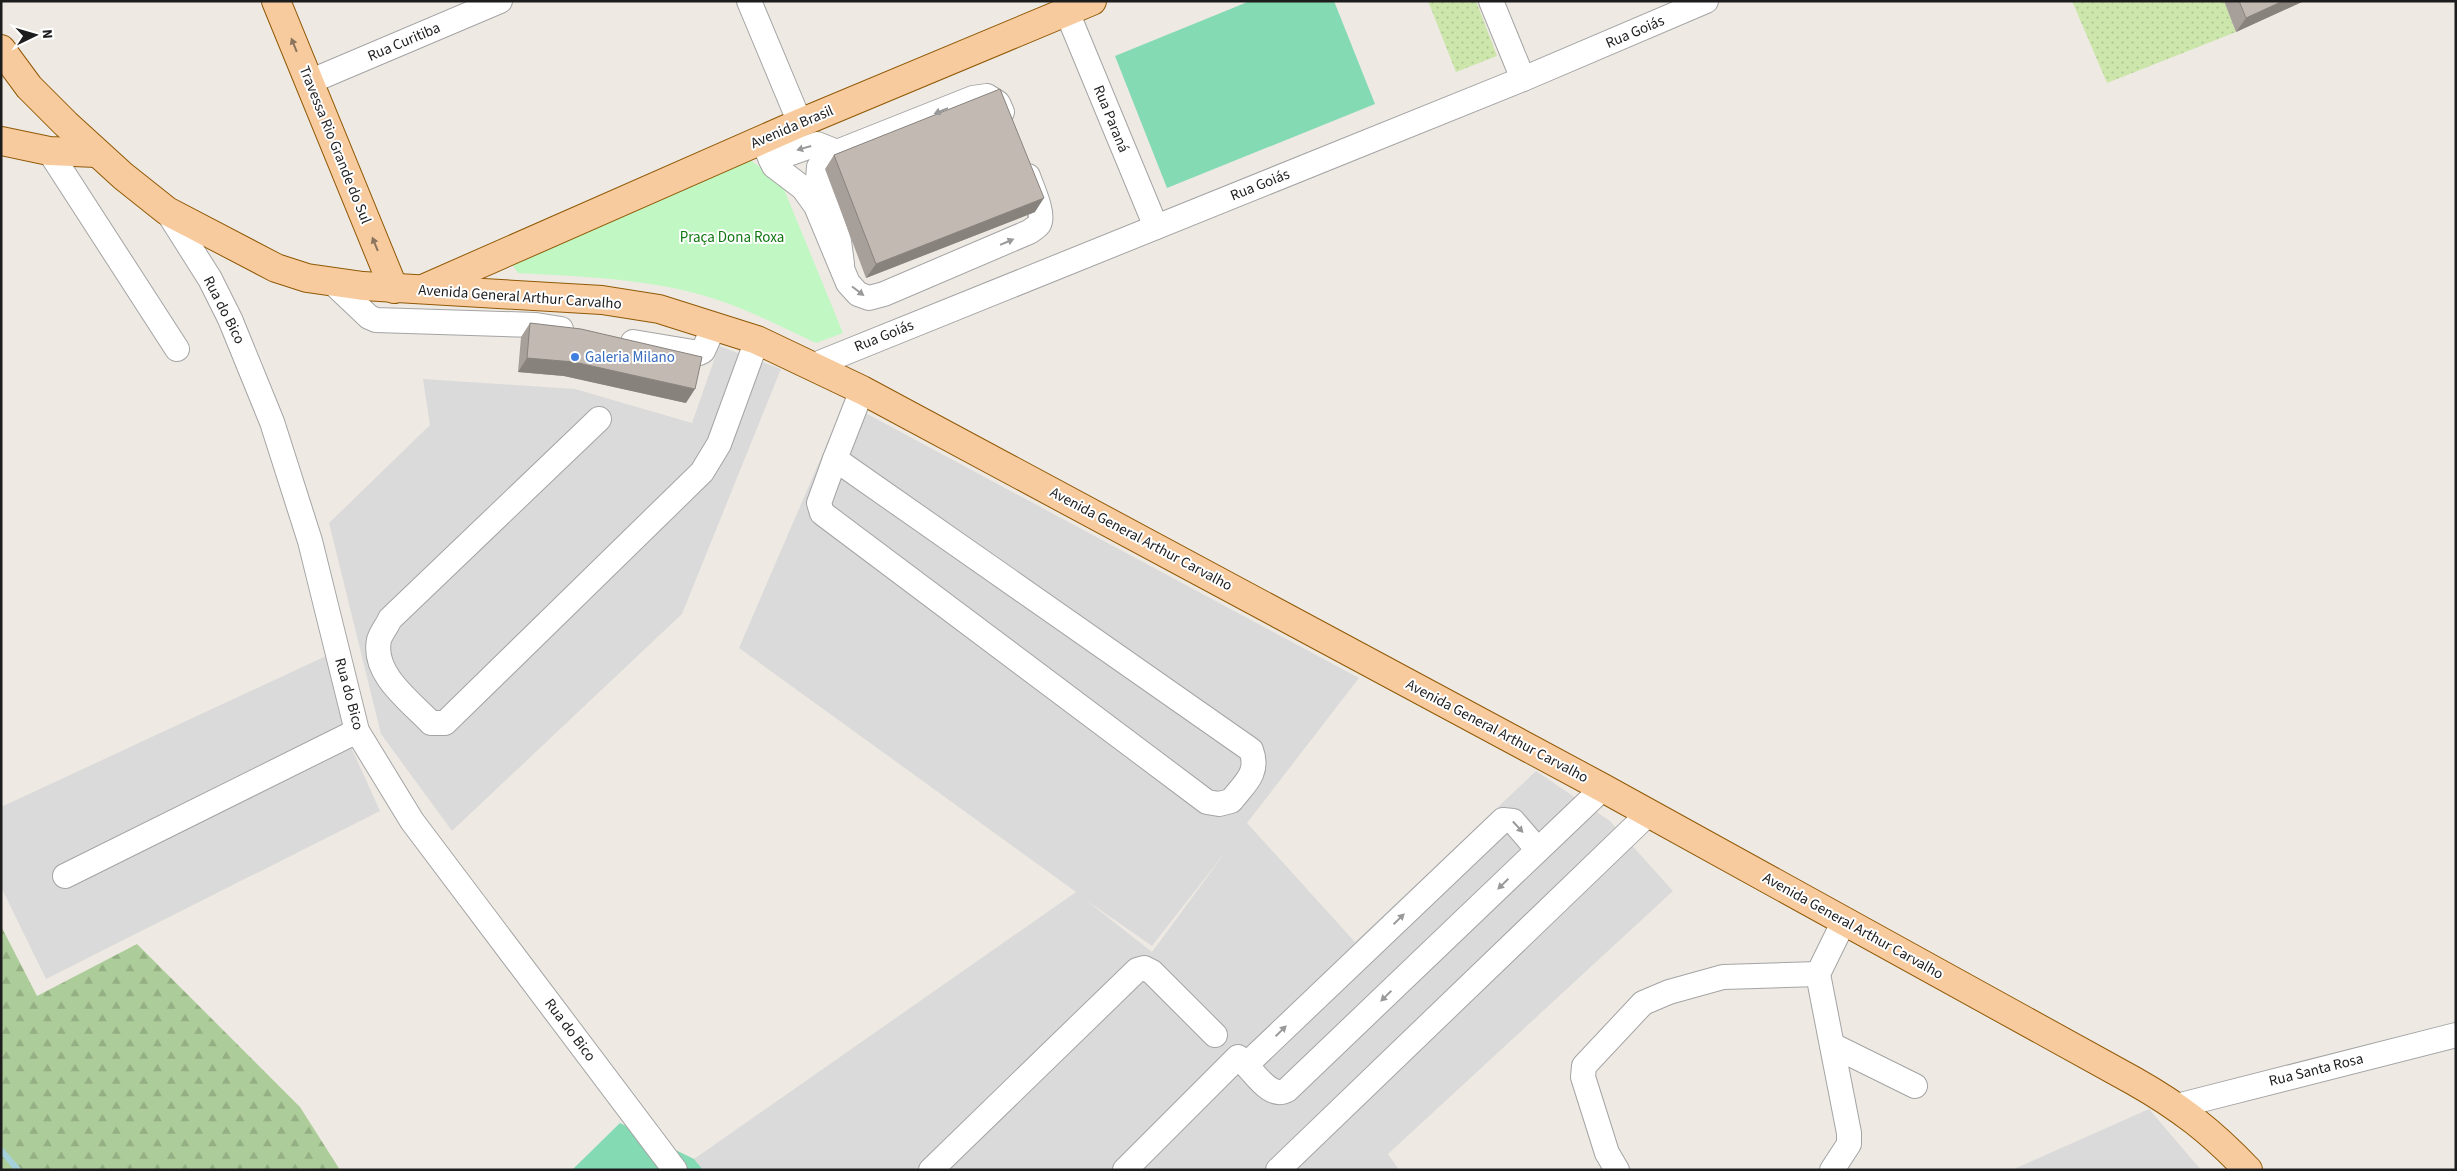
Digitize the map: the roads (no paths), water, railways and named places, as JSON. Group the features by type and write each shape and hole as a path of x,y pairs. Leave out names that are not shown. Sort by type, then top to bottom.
{"main road":[{"name":"Travessa Rio Grande do Sul","path":"276,1 309,82 407,290"},
{"name":"Avenida Brasil","path":"407,290 494,258 766,150 800,123 1092,1"},
{"name":"Avenida General Arthur Carvalho","path":"1,49 29,87 66,124 96,153 167,211 276,268 307,278 332,282 407,290 602,300 659,309 757,340 862,390 1649,813 2177,1106 2224,1145 2248,1170"},
{"path":"26,146 49,140 66,124"},
{"path":"26,146 96,153"},
{"path":"489,293 489,269 494,258"}],"street":[{"name":"Rua Curitiba","path":"309,82 500,1"},
{"path":"749,1 800,123"},
{"path":"1491,1 1523,79"},
{"name":"Rua Goiás","path":"812,366 1523,79 1706,1"},
{"name":"Rua Paraná","path":"1067,12 1156,227"},
{"path":"987,96 998,103 1039,206 1040,219 1038,224 1029,232 884,294 869,298 858,294 848,283 842,264 839,241 818,179 819,167 837,152 973,98 987,96"},
{"path":"837,152 817,144 766,150 781,173 802,188 816,206 824,231 842,264"},
{"path":"26,146 177,349"},
{"name":"Rua do Bico","path":"167,211 210,279 230,319 272,422 310,541 357,731 412,820 675,1170"},
{"path":"332,282 369,317 376,320 536,325 585,334"},
{"path":"614,339 699,353 703,351 714,326"},
{"path":"599,419 390,619 380,638 380,661 387,677 431,724 445,723 702,472 719,444 757,340"},
{"path":"835,459 1251,750 1255,760 1254,770 1231,801 1219,804 1207,802 822,513 819,503 835,459 862,390"},
{"path":"64,876 357,731"},
{"path":"1538,850 1513,821 1503,820 1246,1065 1274,1093 1281,1094 1288,1090 1603,788"},
{"path":"1278,1170 1649,813"},
{"path":"1832,1170 1849,1144 1849,1133 1818,974 1844,921"},
{"path":"931,1170 1137,970 1144,968 1152,972 1216,1034"},
{"path":"1617,1170 1605,1145 1583,1077 1584,1066 1643,1003 1687,986 1722,977 1818,974"},
{"name":"Rua Santa Rosa","path":"2177,1106 2456,1035"},
{"path":"1832,1045 1915,1086"},
{"path":"1125,1170 1238,1057"}],"waterway":[{"path":"1,1150 18,1170"}],"place":[{"name":"Galeria Milano","path":"575,357"}],"park label":[{"name":"Praça Dona Roxa","path":"732,237"}]}
